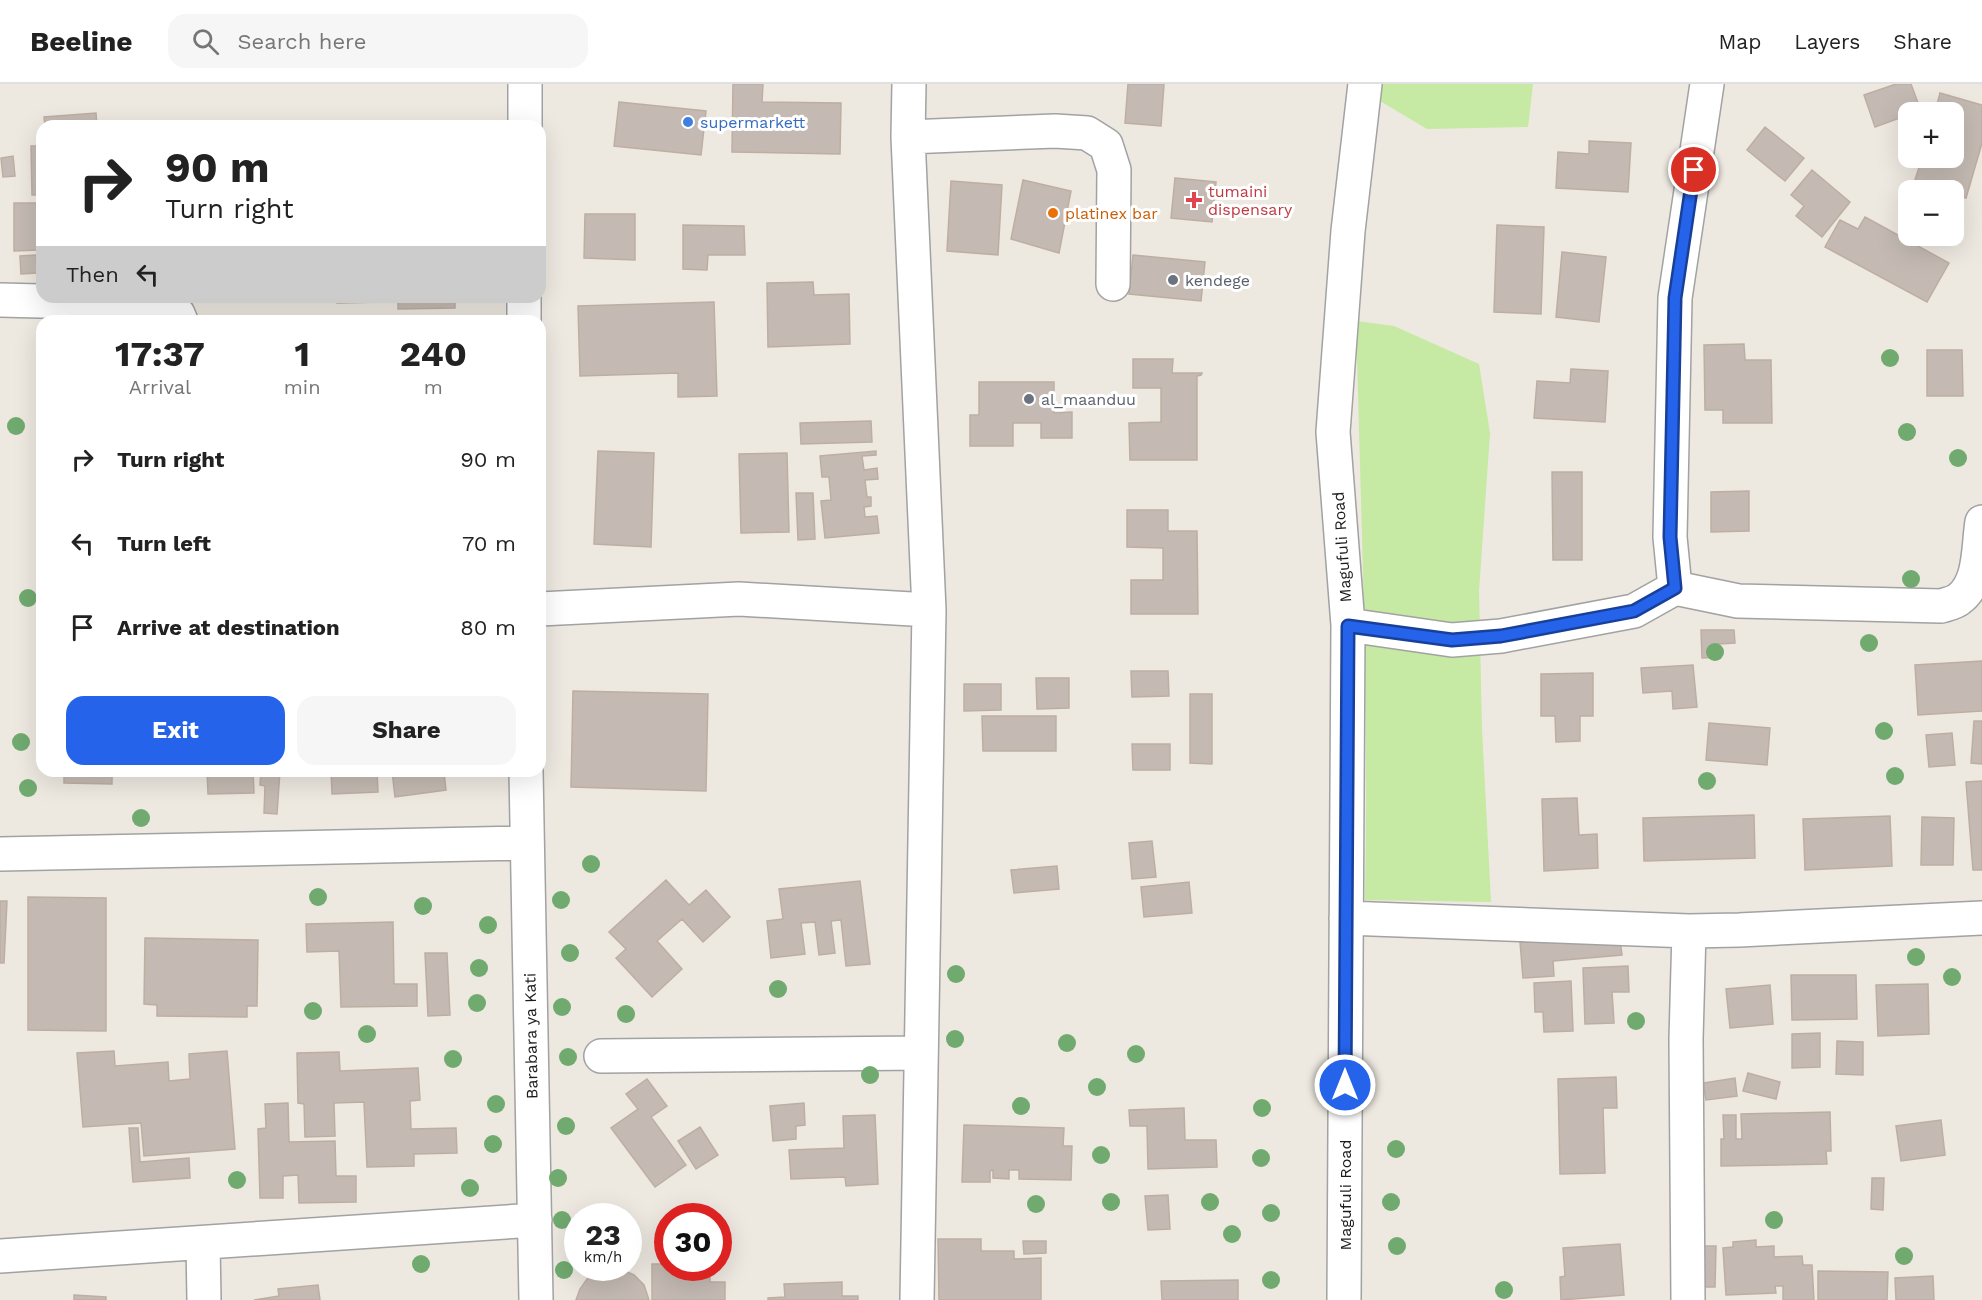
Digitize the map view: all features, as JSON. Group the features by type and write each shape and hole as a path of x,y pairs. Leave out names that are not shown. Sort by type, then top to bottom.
{"street":[{"path":"525,84 525,120"},
{"path":"909,84 908,136 929,610 917,1300"},
{"name":"Magufuli Road","path":"1344,1300 1348,626 1333,432 1348,231 1365,84"},
{"path":"1675,588 1670,537 1675,298 1707,84"},
{"path":"908,136 1055,131 1087,133 1106,145 1114,170 1113,284"},
{"path":"0,300 36,301"},
{"path":"119,303 159,304 178,315"},
{"path":"1348,626 1452,640 1501,636 1634,611 1675,588 1738,601 1941,606 1958,600 1969,589 1975,572 1982,522"},
{"path":"546,609 739,599 929,610"},
{"name":"Barabara ya Kati","path":"526,777 536,1300"},
{"path":"0,854 527,843"},
{"path":"1347,918 1689,930 1982,918"},
{"path":"1688,1300 1686,1040 1689,930"},
{"path":"601,1056 921,1053"},
{"path":"0,1256 535,1220"},
{"path":"203,1244 204,1300"}],"green space":[{"path":"1382,84 1533,84 1528,127 1427,129 1380,101"},
{"path":"1356,321 1394,326 1479,364 1490,433 1479,591 1482,729 1491,902 1365,900 1365,683"}],"building":[{"path":"733,84 763,84 762,102 841,103 840,154 732,152"},
{"path":"1128,84 1164,84 1161,126 1125,123"},
{"path":"1896,84 1911,84 1918,102 1898,102 1898,119 1875,127 1864,95"},
{"path":"1940,93 1982,105 1982,143 1966,198 1964,198 1964,180 1915,180 1919,168 1964,168 1964,102 1938,102"},
{"path":"619,102 706,111 701,155 614,146"},
{"path":"96,113 97,120 44,120 44,117"},
{"path":"1765,127 1804,158 1785,181 1747,150"},
{"path":"1589,141 1631,143 1628,192 1556,188 1558,152 1589,154"},
{"path":"31,146 36,146 36,195 32,195"},
{"path":"13,156 15,176 3,177 1,158"},
{"path":"1812,170 1850,202 1822,237 1796,216 1804,206 1791,195"},
{"name":"tumaini dispensary","path":"1175,178 1216,182 1212,222 1171,218"},
{"path":"1023,180 1071,191 1059,253 1011,239"},
{"path":"951,181 1002,185 998,255 947,251"},
{"path":"14,203 36,203 36,250 14,251"},
{"path":"585,214 635,214 635,260 584,258"},
{"path":"1865,217 1898,235 1898,246 1918,246 1949,263 1927,302 1825,247 1840,220 1858,229"},
{"path":"683,225 744,226 745,255 708,255 707,270 683,269"},
{"path":"1497,225 1544,227 1541,314 1494,312"},
{"path":"1562,252 1606,257 1599,322 1556,317"},
{"path":"36,255 36,273 21,274 20,256"},
{"path":"1133,255 1205,262 1201,301 1129,294"},
{"path":"813,282 814,295 849,294 850,344 768,347 767,283"},
{"path":"714,302 717,396 678,397 678,373 580,376 578,306"},
{"path":"398,303 455,303 455,308 398,309"},
{"path":"1744,344 1745,360 1771,360 1772,423 1723,423 1723,410 1705,410 1704,345"},
{"path":"1927,350 1962,350 1963,396 1927,396"},
{"path":"1133,359 1173,359 1172,373 1202,373 1197,376 1197,460 1130,460 1129,423 1161,422 1161,388 1133,388"},
{"path":"1571,369 1608,371 1605,422 1534,418 1537,381 1570,383"},
{"path":"979,382 1054,382 1054,413 1072,412 1072,438 1041,438 1041,423 1013,423 1013,446 970,446 970,415 979,415"},
{"path":"871,421 872,442 801,444 800,423"},
{"path":"598,451 654,453 651,547 594,544"},
{"path":"876,451 876,455 862,456 864,470 877,468 878,479 865,480 867,497 871,497 871,506 864,507 865,517 877,516 879,533 825,538 821,501 831,500 829,477 822,477 820,456"},
{"path":"787,453 789,532 741,533 739,454"},
{"path":"1552,472 1582,472 1582,560 1553,560"},
{"path":"1749,491 1749,531 1711,532 1711,492"},
{"path":"796,493 813,493 815,539 798,540"},
{"path":"1127,510 1168,510 1168,531 1197,531 1198,614 1131,614 1131,580 1163,580 1163,548 1127,547"},
{"path":"1701,630 1734,630 1735,643 1718,644 1719,657 1702,658"},
{"path":"1982,661 1982,711 1918,715 1915,665"},
{"path":"1693,665 1697,707 1673,709 1672,691 1643,693 1641,668"},
{"path":"1131,671 1168,671 1169,696 1132,697"},
{"path":"1593,673 1593,716 1580,716 1580,741 1556,742 1555,716 1541,716 1541,674"},
{"path":"1036,678 1069,678 1069,708 1037,709"},
{"path":"964,684 1001,684 1001,710 964,711"},
{"path":"573,691 708,694 706,791 571,787"},
{"path":"1190,694 1212,694 1212,764 1190,763"},
{"path":"982,716 1056,716 1056,751 983,751"},
{"path":"1974,721 1982,721 1982,764 1971,763"},
{"path":"1709,723 1770,728 1767,765 1706,760"},
{"path":"1952,733 1955,765 1929,767 1926,735"},
{"path":"1132,744 1170,744 1170,770 1133,770"},
{"path":"64,777 112,777 112,784 64,783"},
{"path":"207,777 253,777 254,793 208,794"},
{"path":"261,777 280,777 277,814 264,813 265,786 260,785"},
{"path":"331,777 377,777 378,792 332,794"},
{"path":"393,777 445,777 446,790 395,797"},
{"path":"1982,781 1982,870 1973,870 1966,782"},
{"path":"1577,798 1579,835 1597,834 1598,868 1544,871 1542,799"},
{"path":"1754,815 1755,858 1644,861 1643,818"},
{"path":"1890,816 1892,866 1805,870 1803,819"},
{"path":"1922,817 1954,818 1953,865 1921,865"},
{"path":"1152,841 1156,877 1132,879 1129,843"},
{"path":"1057,866 1059,889 1014,893 1011,870"},
{"path":"666,880 689,905 706,890 730,917 703,942 682,919 657,941 682,969 652,997 616,958 626,949 609,932"},
{"path":"860,881 870,964 846,966 841,920 831,921 835,953 819,955 815,922 801,923 805,954 771,958 767,921 783,919 779,889"},
{"path":"1189,882 1192,913 1144,917 1141,887"},
{"path":"28,897 106,898 106,1031 28,1030"},
{"path":"0,901 7,901 4,963 0,963"},
{"path":"393,922 394,984 417,984 417,1006 341,1007 339,951 307,952 306,924"},
{"path":"1619,932 1622,955 1553,961 1554,976 1523,978 1520,942"},
{"path":"145,938 258,940 257,1006 247,1006 247,1017 157,1016 157,1005 144,1004"},
{"path":"425,953 447,953 450,1015 428,1016"},
{"path":"1628,966 1629,992 1612,992 1614,1023 1585,1024 1583,968"},
{"path":"1791,975 1856,975 1857,1019 1792,1020"},
{"path":"1571,981 1573,1031 1544,1032 1543,1012 1535,1012 1534,983"},
{"path":"1928,984 1929,1034 1878,1036 1876,985"},
{"path":"1770,985 1773,1024 1730,1028 1726,989"},
{"path":"1820,1033 1820,1067 1792,1068 1792,1034"},
{"path":"1837,1041 1863,1042 1863,1075 1836,1074"},
{"path":"114,1051 115,1066 168,1062 169,1081 190,1079 189,1054 227,1051 235,1149 144,1156 141,1123 83,1127 77,1053"},
{"path":"339,1052 340,1071 418,1068 420,1100 410,1101 411,1129 456,1128 457,1153 414,1154 414,1166 367,1167 364,1102 334,1103 335,1136 305,1137 304,1104 298,1103 297,1053"},
{"path":"1748,1073 1780,1082 1776,1099 1743,1091"},
{"path":"1616,1077 1617,1108 1603,1108 1605,1173 1560,1174 1558,1079"},
{"path":"1735,1078 1737,1096 1706,1100 1703,1083"},
{"path":"647,1079 667,1106 651,1117 686,1165 655,1187 611,1128 638,1109 626,1094"},
{"path":"288,1103 289,1142 335,1141 336,1176 356,1176 356,1202 299,1203 298,1175 283,1176 283,1198 260,1198 258,1129 266,1128 265,1104"},
{"path":"804,1103 805,1125 796,1126 796,1139 773,1141 770,1106"},
{"path":"1184,1108 1185,1140 1216,1140 1217,1167 1148,1169 1147,1126 1130,1126 1129,1110"},
{"path":"1830,1112 1831,1151 1826,1151 1827,1164 1721,1166 1721,1139 1724,1139 1723,1115 1736,1115 1736,1139 1742,1139 1741,1114"},
{"path":"875,1115 878,1184 846,1186 845,1177 791,1179 789,1150 844,1148 843,1116"},
{"path":"1941,1120 1945,1155 1901,1161 1896,1126"},
{"path":"964,1125 1064,1128 1063,1146 1072,1146 1071,1180 1019,1179 1019,1170 1009,1170 1009,1179 993,1178 993,1170 990,1171 990,1182 962,1182"},
{"path":"700,1127 718,1155 696,1169 678,1141"},
{"path":"129,1128 138,1128 140,1162 189,1158 190,1178 133,1182"},
{"path":"1872,1178 1884,1178 1883,1210 1871,1209"},
{"path":"1168,1195 1170,1229 1148,1230 1145,1196"},
{"path":"938,1239 981,1239 981,1251 1014,1251 1014,1259 1041,1258 1041,1300 939,1300"},
{"path":"1756,1240 1756,1247 1774,1246 1774,1257 1802,1256 1803,1265 1812,1265 1814,1300 1783,1300 1783,1286 1775,1286 1776,1293 1726,1295 1723,1248 1733,1247 1733,1242"},
{"path":"1023,1241 1046,1241 1046,1253 1024,1254"},
{"path":"1620,1244 1624,1295 1561,1300 1560,1277 1565,1276 1563,1248"},
{"path":"1703,1246 1716,1246 1715,1287 1703,1287"},
{"path":"652,1264 654,1264 654,1281 725,1282 725,1300 652,1300"},
{"path":"1818,1271 1888,1272 1887,1300 1818,1300"},
{"path":"1933,1276 1934,1300 1896,1300 1895,1278"},
{"path":"1238,1280 1238,1300 1162,1300 1161,1281"},
{"path":"586,1281 640,1281 644,1285 649,1300 576,1300"},
{"path":"842,1282 842,1296 858,1296 858,1300 768,1300 768,1298 785,1297 784,1284"},
{"path":"318,1285 320,1300 254,1300 279,1296 278,1289"},
{"path":"74,1295 106,1297 106,1300 74,1300"}],"place":[{"name":"supermarkett","path":"688,122"},
{"name":"tumaini dispensary","path":"1194,200"},
{"name":"platinex bar","path":"1053,213"},
{"name":"kendege","path":"1173,280"},
{"name":"al_maanduu","path":"1029,399"}],"route":[{"path":"1345,1085 1348,626 1452,640 1501,636 1634,611 1675,588 1670,537 1675,298 1694,170"}]}
